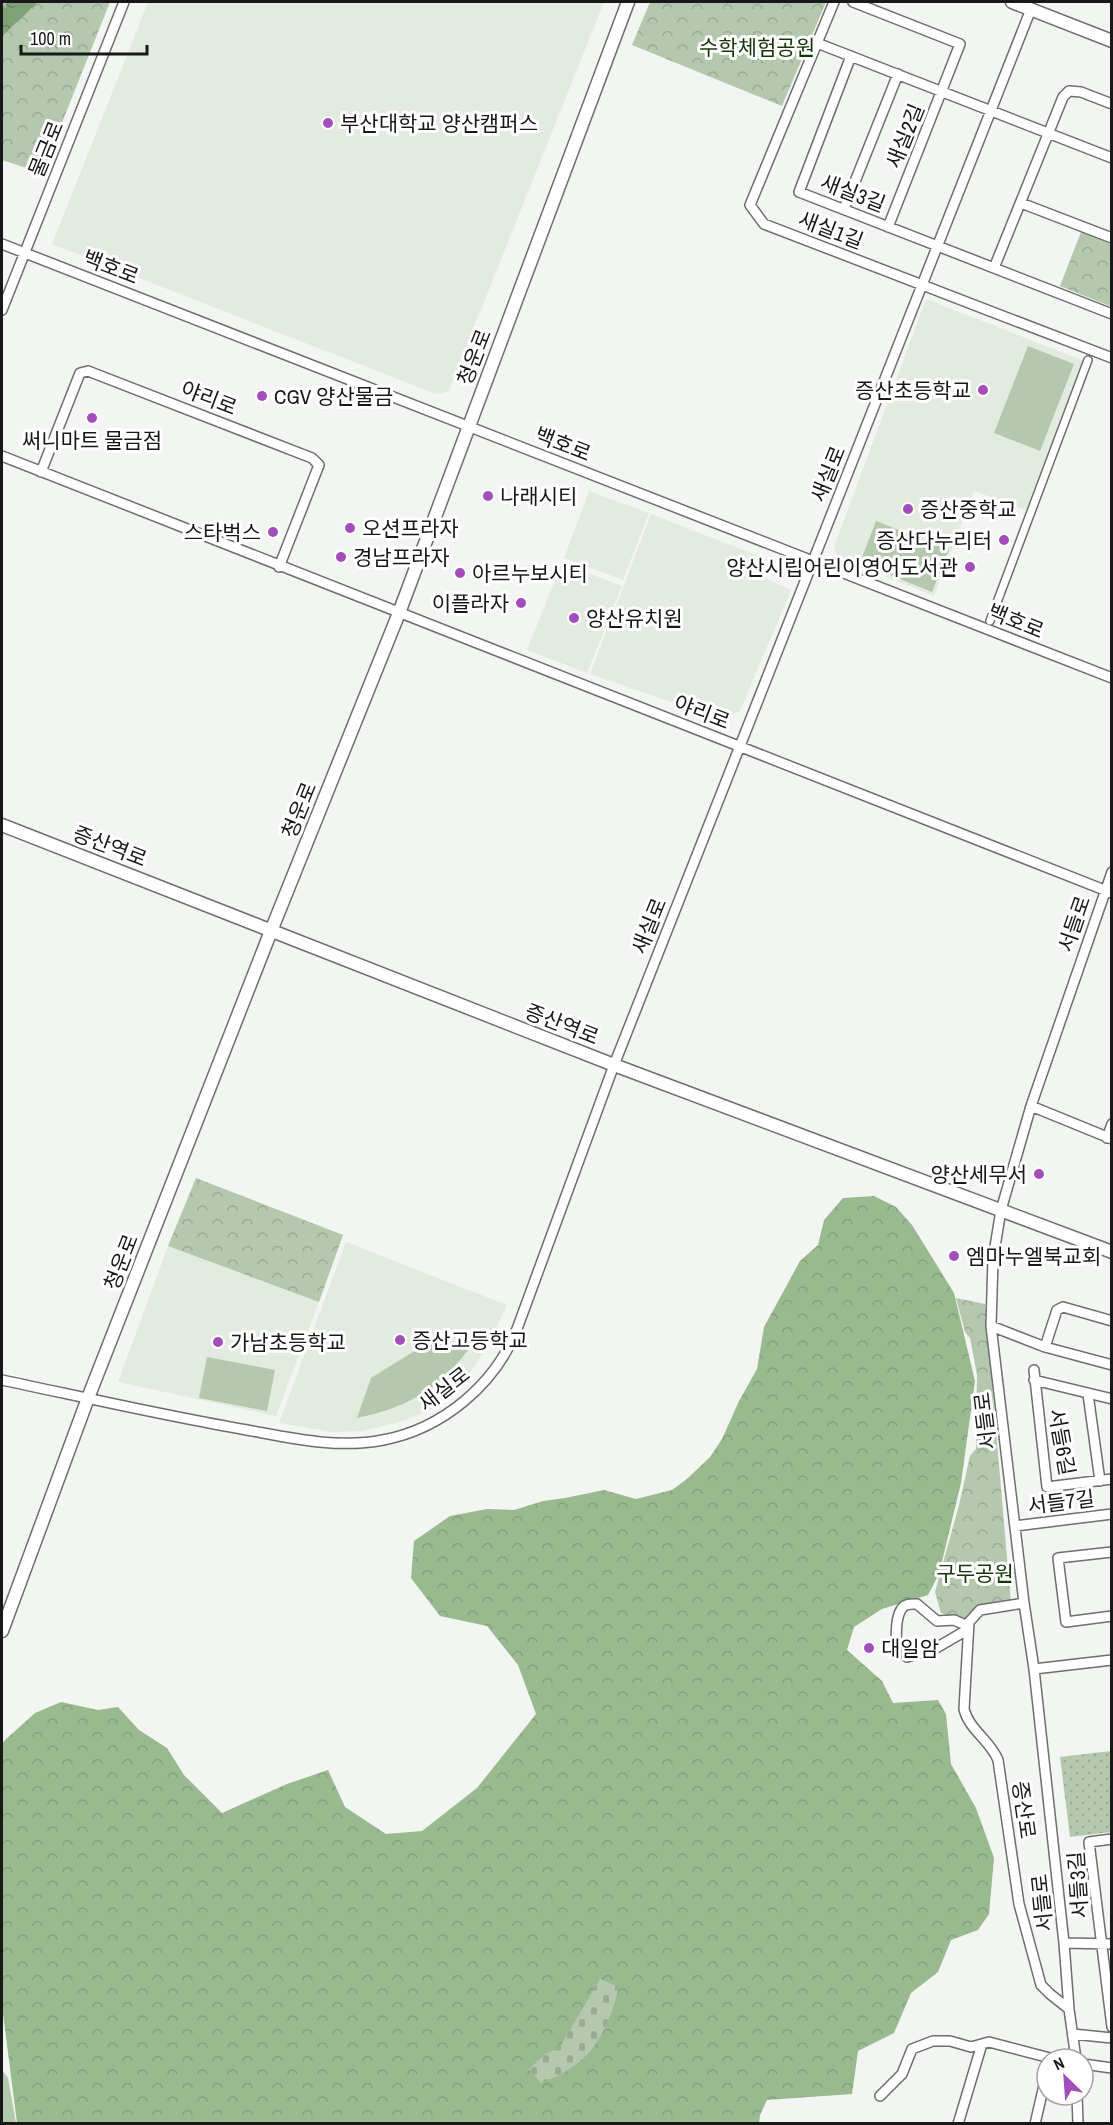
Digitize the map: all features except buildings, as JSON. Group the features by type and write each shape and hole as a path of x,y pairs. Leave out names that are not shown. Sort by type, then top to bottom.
{"street":[{"name":"물금로","path":"2,310 124,2"},
{"name":"청운로","path":"2,1631 88,1398 271,931 399,613 628,2"},
{"name":"새실1길","path":"834,2 750,205 764,224 1112,358"},
{"path":"854,2 960,44 942,92"},
{"path":"1012,2 1112,41"},
{"name":"새실로","path":"2,1380 207,1424 339,1444 381,1441 419,1430 453,1410 482,1383 499,1363 514,1338 614,1065 1030,9"},
{"name":"새실2길","path":"817,43 1112,158"},
{"name":"새실3길","path":"851,56 799,192 1112,314"},
{"name":"새실2길","path":"844,209 898,75"},
{"path":"994,268 1063,97 1069,91 1081,92 1112,104"},
{"name":"새실2길","path":"888,227 942,92"},
{"path":"1021,202 1112,238"},
{"name":"백호로","path":"2,244 1112,678"},
{"path":"990,621 1088,360"},
{"name":"야리로","path":"41,472 80,373 88,371 312,458 319,465 279,567"},
{"name":"야리로","path":"2,456 279,567 1108,891"},
{"name":"증산역로","path":"2,825 614,1065 1112,1252"},
{"name":"서들로","path":"1107,1944 1064,1944 1034,1669 1024,1603 992,1326 993,1259 1001,1210 1030,1106 1108,891 1112,872"},
{"path":"1030,1106 1109,1139 1112,1124"},
{"path":"1045,1347 1057,1310 1064,1307 1112,1321"},
{"path":"992,1326 1045,1347 1112,1365"},
{"name":"서들6길","path":"1112,1399 1088,1394 1034,1375 1047,1487 1112,1479"},
{"path":"1088,1394 1100,1481"},
{"name":"서들7길","path":"1015,1526 1112,1514"},
{"path":"1112,1552 1058,1558 1066,1622 1112,1616"},
{"path":"907,1657 936,1648 968,1628 972,1618 980,1610 1024,1603"},
{"path":"896,1652 897,1620 902,1608 908,1604 918,1604 937,1621 954,1620 968,1628"},
{"name":"증산로","path":"968,1628 964,1709 967,1719 992,1749 998,1760 1020,1904 1041,1985 1069,2009"},
{"path":"1034,1669 1112,1660"},
{"name":"서들3길","path":"1107,1944 1089,1842 1112,1839"},
{"path":"1064,1944 1075,2047"},
{"path":"1107,1944 1112,2027"},
{"path":"1073,2034 1112,2038"},
{"path":"880,2096 902,2074 912,2049 933,2041 950,2041 971,2047 989,2042 1035,2054"},
{"path":"958,2124 982,2044"},
{"path":"1095,2066 1112,2068"},
{"path":"1035,2124 1039,2107"},
{"path":"1077,2107 1078,2124"}],"shaded area":[{"name":"부산대학교 양산캠퍼스","path":"148,2 604,2 448,392 436,394 52,244"},
{"path":"926,299 1084,361 1026,510 974,491 934,596 838,557 834,547"},
{"path":"589,491 649,513 623,580 564,558"},
{"path":"651,514 769,560 761,576 791,590 740,711 720,719 590,674"},
{"name":"양산유치원","path":"562,563 622,586 587,673 527,650"},
{"name":"증산고등학교","path":"346,1242 507,1305 488,1345 466,1379 455,1392 428,1411 400,1422 363,1431 333,1432 279,1423"},
{"name":"가남초등학교","path":"168,1246 319,1302 276,1416 118,1382"}],"green space":[{"path":"2,2 110,2 42,173 2,160"},
{"name":"수학체험공원","path":"650,2 826,2 782,106 632,45"},
{"path":"1081,232 1111,244 1110,306 1060,286"},
{"path":"1028,346 1074,364 1040,451 994,433"},
{"path":"876,521 949,550 932,592 860,563"},
{"path":"196,1178 343,1235 319,1302 168,1246"},
{"path":"874,1196 896,1207 912,1225 954,1293 975,1381 961,1483 939,1574 928,1595 882,1609 854,1627 847,1650 882,1681 893,1703 938,1700 946,1714 951,1764 976,1808 994,1858 989,1914 978,1930 951,1940 938,1972 911,1993 894,2033 858,2051 852,2094 767,2100 760,2115 759,2124 17,2123 2,2006 2,1745 4,1741 35,1713 61,1702 98,1710 118,1707 139,1730 167,1748 184,1775 222,1813 287,1784 328,1770 345,1807 386,1834 422,1831 477,1788 536,1714 518,1665 487,1626 440,1616 411,1578 414,1541 450,1516 487,1509 514,1510 543,1501 604,1490 636,1499 672,1490 687,1479 710,1457 722,1439 757,1369 764,1327 800,1261 818,1245 824,1220 843,1198"},
{"name":"구두공원","path":"956,1298 985,1304 1011,1603 978,1609 963,1621 941,1613 935,1592 970,1456 976,1449 977,1375 970,1338 965,1332"},
{"path":"437,1337 468,1350 445,1376 420,1395 391,1409 357,1418 371,1378"},
{"path":"207,1357 275,1370 267,1411 199,1398"},
{"path":"1111,1751 1111,1832 1070,1837 1060,1757"},
{"path":"600,1979 619,1987 604,2030 584,2058 563,2073 541,2083 529,2069 544,2055 560,2047"},
{"path":"2,2070 8,2078 16,2123 2,2123"}],"water":[{"path":"7,2 38,2 2,36 2,8 6,7"}],"place":[{"name":"부산대학교 양산캠퍼스","path":"328,123"},
{"name":"증산초등학교","path":"983,390"},
{"name":"CGV 양산물금","path":"262,396"},
{"name":"써니마트 물금점","path":"92,418"},
{"name":"나래시티","path":"488,496"},
{"name":"증산중학교","path":"908,509"},
{"name":"오션프라자","path":"350,528"},
{"name":"스타벅스","path":"273,532"},
{"name":"증산다누리터","path":"1004,540"},
{"name":"경남프라자","path":"341,557"},
{"name":"양산시립어린이영어도서관","path":"970,567"},
{"name":"아르누보시티","path":"460,573"},
{"name":"이플라자","path":"521,603"},
{"name":"양산유치원","path":"574,618"},
{"name":"양산세무서","path":"1039,1174"},
{"name":"엠마누엘북교회","path":"954,1256"},
{"name":"증산고등학교","path":"400,1340"},
{"name":"가남초등학교","path":"218,1342"},
{"name":"대일암","path":"869,1648"}]}
